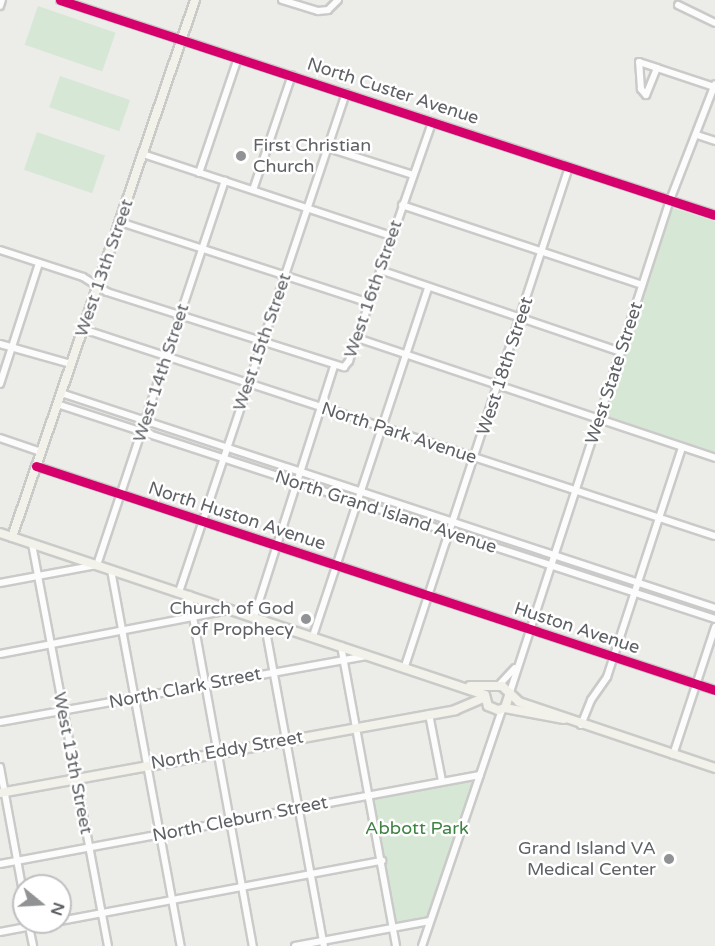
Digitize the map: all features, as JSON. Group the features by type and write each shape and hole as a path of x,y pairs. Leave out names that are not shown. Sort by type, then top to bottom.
{"main road":[{"name":"West 13th Street","path":"12,537 195,0"},
{"path":"0,533 462,685 485,696 489,707"},
{"path":"462,685 496,686 510,693 519,702 581,725 715,768"},
{"path":"485,696 496,686"},
{"path":"503,709 510,693"},
{"name":"North Eddy Street","path":"455,710 485,696"},
{"name":"North Eddy Street","path":"2,792 455,710 489,707 566,719"}],"street":[{"path":"0,6 2,0"},
{"name":"North Custer Avenue","path":"60,0 715,215"},
{"path":"282,0 318,11 328,10 338,0"},
{"path":"678,5 715,23"},
{"path":"199,173 238,58"},
{"path":"657,69 649,93 643,94 636,66 639,62 714,85"},
{"path":"253,190 292,75"},
{"name":"West State Street","path":"510,693 517,665 670,200 697,135 714,85"},
{"name":"West 15th Street","path":"179,592 346,93"},
{"name":"West 16th Street","path":"254,617 334,366 344,367 350,361 432,122"},
{"path":"697,135 715,141"},
{"path":"327,148 413,175"},
{"path":"143,154 391,236"},
{"name":"West 18th Street","path":"405,666 569,167"},
{"name":"West 14th Street","path":"97,565 225,182"},
{"path":"402,205 642,285"},
{"path":"120,222 369,303"},
{"path":"0,250 98,285 107,292 334,366"},
{"path":"0,384 39,263"},
{"path":"380,270 621,352"},
{"path":"313,636 428,288"},
{"name":"North Park Avenue","path":"83,329 715,536"},
{"path":"357,338 405,357 715,458"},
{"path":"0,344 70,364"},
{"name":"North Grand Island Avenue","path":"61,393 715,608"},
{"name":"North Grand Island Avenue","path":"57,404 715,620"},
{"path":"0,438 41,452"},
{"path":"581,725 614,657 682,447"},
{"name":"North Huston Avenue","path":"36,466 429,597"},
{"name":"West 13th Street","path":"32,544 108,946"},
{"path":"0,583 97,565"},
{"path":"111,570 181,946"},
{"path":"189,595 215,752 253,946"},
{"name":"Huston Avenue","path":"429,597 715,690"},
{"path":"0,654 232,609"},
{"path":"264,620 324,944"},
{"path":"673,755 715,627"},
{"path":"341,646 396,946"},
{"name":"North Clark Street","path":"0,722 370,655"},
{"name":"West State Street","path":"496,686 517,665"},
{"path":"489,707 494,725"},
{"path":"422,946 480,775 494,725 503,709"},
{"path":"429,714 442,782"},
{"path":"0,767 2,792 19,874"},
{"name":"North Cleburn Street","path":"0,864 297,807 480,775"},
{"path":"72,919 382,861"},
{"path":"295,946 324,944 430,921"}],"green space":[{"path":"38,6 116,33 102,71 25,45"},
{"path":"60,76 130,100 119,131 49,107"},
{"path":"37,132 105,155 92,193 24,170"},
{"path":"673,208 715,221 715,452 604,415"},
{"name":"Abbott Park","path":"469,780 472,783 427,919 396,925 373,797"}],"cycle path":[{"path":"60,0 715,215"},
{"path":"36,466 715,690"}],"place":[{"name":"First Christian Church","path":"241,156"},
{"name":"Church of God of Prophecy","path":"306,619"},
{"name":"Grand Island VA Medical Center","path":"669,859"}]}
